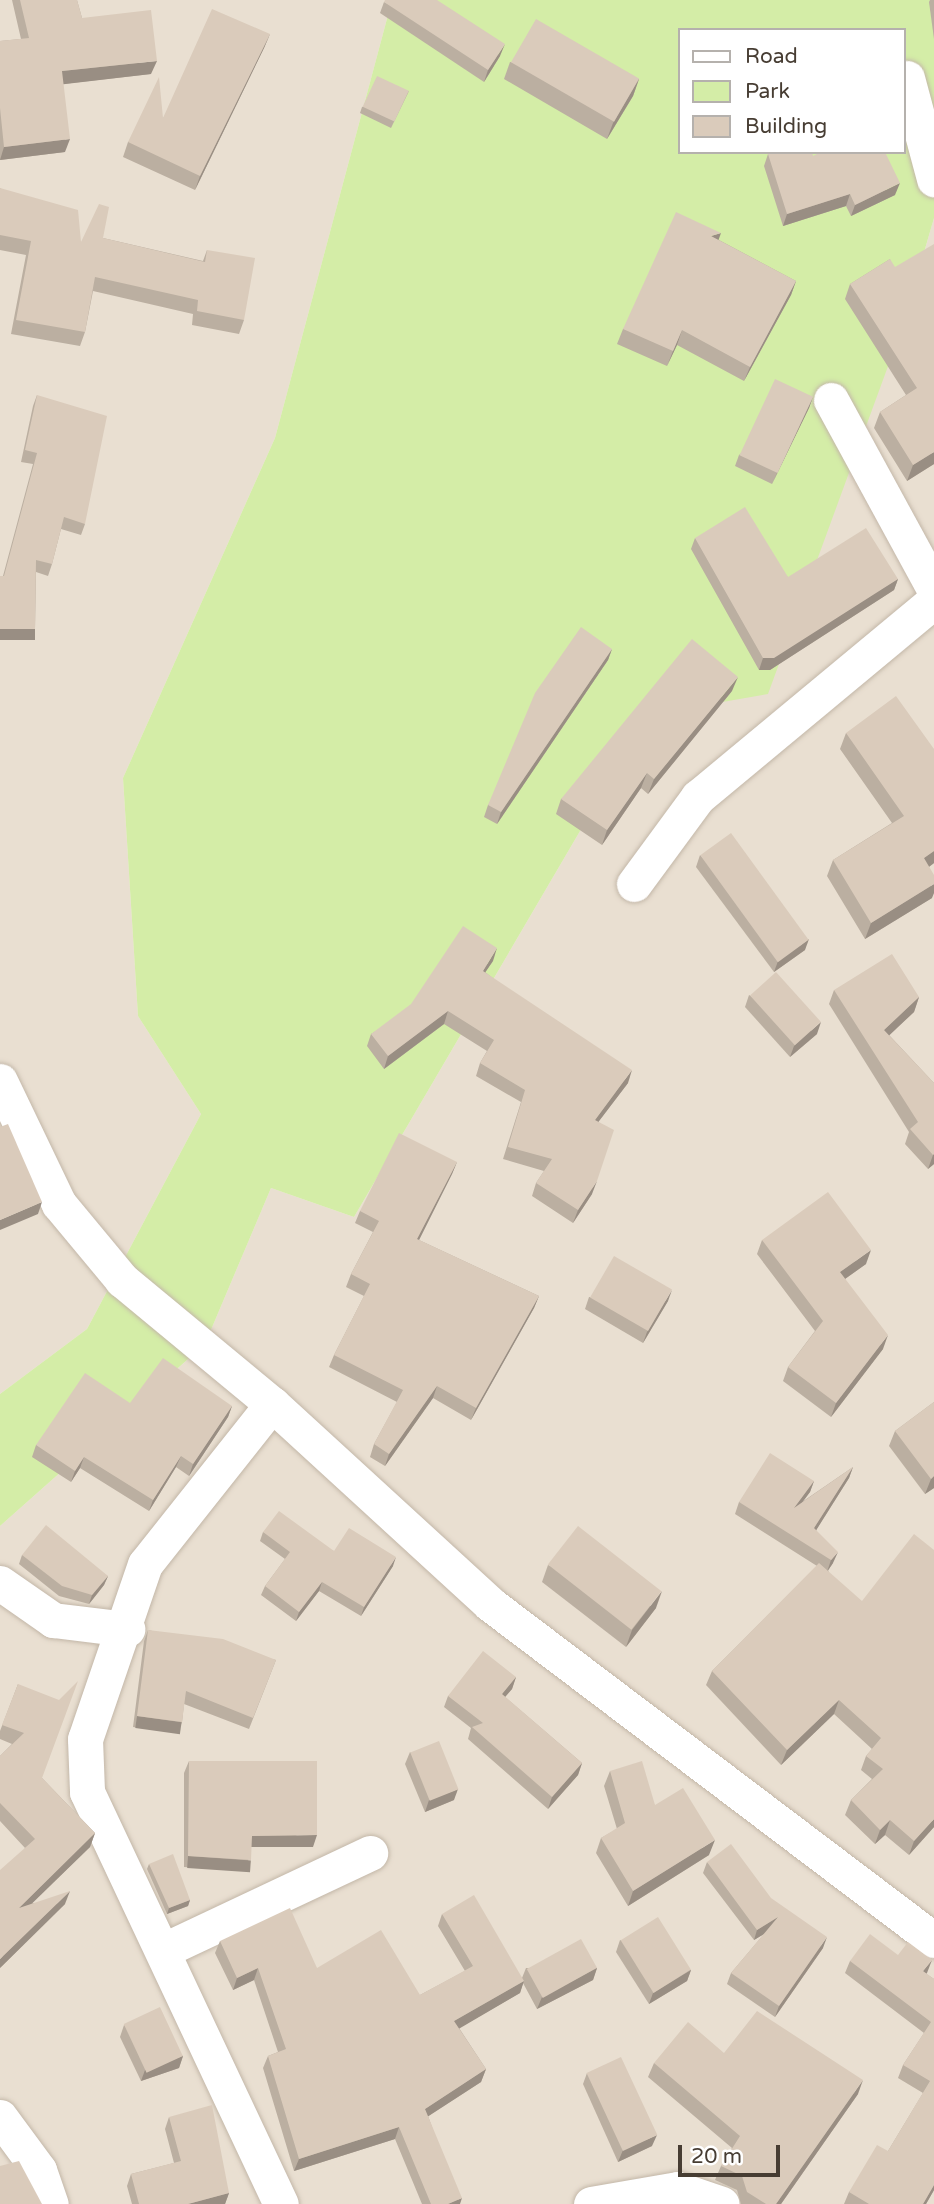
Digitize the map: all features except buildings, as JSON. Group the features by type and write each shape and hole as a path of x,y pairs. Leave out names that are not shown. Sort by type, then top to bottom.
{"street":[{"path":"906,78 934,179"},
{"path":"831,400 934,589"},
{"path":"634,884 698,797 934,601"},
{"path":"0,1081 59,1203 121,1280 272,1404 490,1604 934,1940"},
{"path":"272,1404 145,1564 129,1603 127,1629 85,1739 87,1793 164,1950 281,2204"},
{"path":"0,1583 53,1620 127,1629"},
{"path":"164,1950 370,1853"},
{"path":"0,2117 39,2170 51,2204"},
{"path":"592,2204 678,2189 722,2204"}],"shaded area":[{"path":"0,0 392,0 275,438 123,778 138,1016 201,1114 87,1329 0,1394"},
{"path":"934,218 934,2204 0,2204 0,1526 205,1344 271,1188 354,1217 648,715 902,328"}],"green space":[{"path":"392,0 934,0 934,218 902,328 768,694 648,715 354,1217 271,1188 205,1344 0,1526 0,1394 87,1329 201,1114 138,1016 123,778 275,438"}]}
